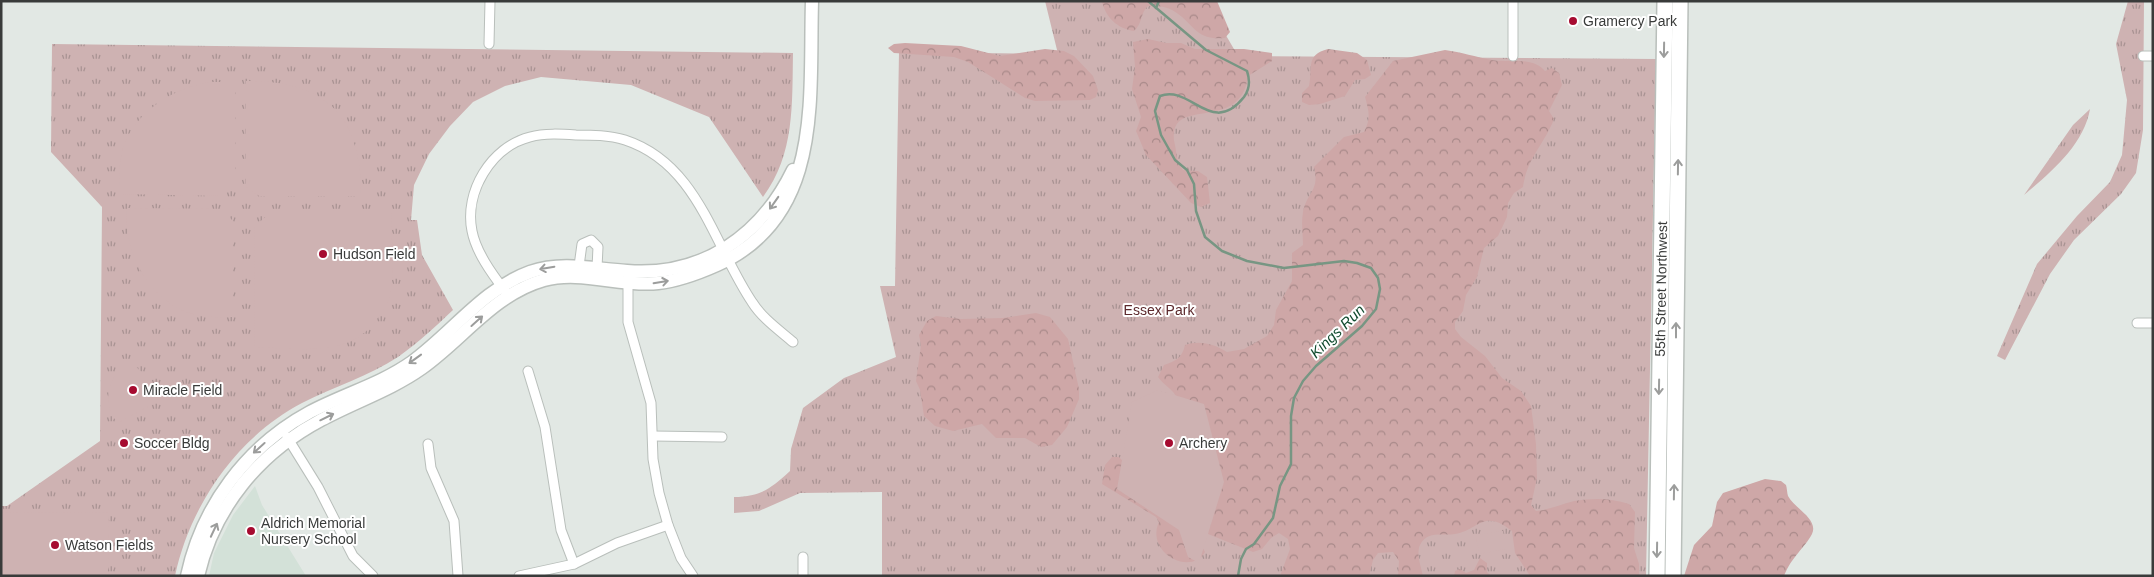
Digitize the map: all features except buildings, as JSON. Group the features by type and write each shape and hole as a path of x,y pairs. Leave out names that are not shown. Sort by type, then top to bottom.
{"main road":[{"name":"55th Street Northwest","path":"1657,576 1665,1"},
{"name":"55th Street Northwest","path":"1673,576 1680,1"}],"street":[{"path":"489,44 490,1"},
{"path":"505,290 547,279 628,277 725,255 766,214 787,182 805,145 808,118 812,1"},
{"path":"1512,1 1513,56"},
{"path":"505,290 477,247 472,231 471,212 474,191 484,172 504,150 519,141 540,135 607,136 632,143 668,163 688,186 753,304 793,342"},
{"path":"580,266 582,244 591,240 598,247 597,268"},
{"path":"198,576 207,546 230,502 263,459 309,413 376,382 410,363 505,290 540,269 580,266 597,268 628,277"},
{"path":"628,277 628,322 651,403 656,477 668,525 682,558 693,576"},
{"path":"2137,323 2153,323"},
{"path":"528,371 544,427 561,530 574,564"},
{"path":"187,576 203,526 228,484 249,458 286,434"},
{"path":"286,434 314,480 353,556 373,576"},
{"path":"653,436 722,437"},
{"path":"428,444 431,468 454,521 458,576"},
{"path":"519,576 574,564 618,543 668,525"},
{"path":"802,576 803,557"}],"shaded area":[{"name":"Aldrich Memorial Nursery School","path":"255,486 262,505 306,576 209,576 214,553 233,515"}],"green space":[{"name":"Essex Park","path":"1045,1 1206,1 1238,56 1656,59 1646,576 882,576 882,492 800,493 759,511 734,513 734,497 759,493 777,483 790,471 791,449 803,408 844,378 896,357 880,286 895,286 899,52 1058,54"},
{"path":"1102,1 1217,1 1230,32 1225,38 1207,37 1172,10 1154,6 1148,6 1145,9 1139,25 1134,31 1128,30 1118,25 1109,17"},
{"path":"2128,1 2144,1 2143,130 2136,173 2121,194 2074,240 2050,274 2005,360 1997,356 2037,264 2077,216 2110,182 2122,155 2127,100 2116,44"},
{"path":"1148,39 1166,43 1181,43 1195,49 1244,49 1272,53 1272,61 1248,76 1242,94 1232,105 1181,120 1175,129 1178,161 1183,170 1198,171 1207,177 1210,203 1201,207 1191,203 1146,155 1136,131 1141,117 1132,89 1135,67 1133,42"},
{"path":"52,44 793,53 792,110 790,128 781,164 763,197 709,117 631,85 541,77 505,86 473,102 450,126 429,154 414,185 411,220 417,220 422,255 453,310 420,340 387,364 302,403 278,417 257,434 237,454 205,499 192,524 175,576 1,576 1,506 7,506 100,441 102,207 51,152"},
{"path":"894,44 961,46 1000,56 1045,49 1064,51 1074,56 1093,76 1098,90 1096,97 1090,100 1035,101 1025,98 968,62 954,57 894,53 888,48"},
{"path":"1328,49 1357,53 1367,60 1371,75 1365,79 1355,80 1345,96 1320,104 1309,105 1302,102 1302,93 1309,86 1311,63 1316,55"},
{"path":"1445,50 1492,60 1534,63 1545,71 1552,68 1559,73 1562,85 1549,111 1554,119 1528,168 1523,187 1514,193 1508,203 1507,217 1498,236 1484,248 1477,277 1466,295 1463,311 1455,322 1455,329 1461,337 1485,356 1502,378 1521,391 1531,406 1536,444 1537,478 1531,505 1536,511 1588,499 1602,499 1629,504 1635,512 1634,548 1639,564 1639,576 1530,576 1515,553 1512,531 1494,521 1482,522 1455,534 1431,535 1423,540 1418,552 1423,576 1398,576 1399,561 1393,552 1378,553 1373,560 1369,576 1280,576 1290,549 1288,539 1279,533 1271,538 1262,549 1253,552 1203,532 1178,400 1158,377 1164,365 1178,358 1185,345 1207,344 1227,352 1244,349 1267,336 1274,325 1276,310 1292,281 1292,253 1303,245 1303,212 1314,187 1314,167 1344,137 1364,132 1369,115 1365,97 1393,61"},
{"path":"246,81 274,83 298,88 318,96 334,108 346,124 354,144 359,168 361,196 259,196 246,187"},
{"path":"211,82 235,82 235,187 222,196 119,194 120,165 123,148 137,123 147,112 170,95"},
{"path":"2090,109 2087,122 2073,146 2055,168 2024,195 2073,125"},
{"path":"127,208 222,209 232,220 232,317 197,315 184,311 160,296 151,286 136,262 127,232"},
{"name":"Hudson Field","path":"271,212 391,212 393,267 389,299 377,319 366,332 337,346 304,349 254,347 255,226"},
{"path":"1036,313 1050,317 1068,339 1079,389 1079,399 1067,427 1052,445 1041,447 1025,438 996,438 982,424 953,431 935,426 924,416 920,390 916,381 921,345 919,335 927,321 936,316 961,319 1003,318"},
{"name":"Miracle Field","path":"128,359 152,382 160,396 151,405 118,423 109,407 109,390 116,373"},
{"name":"Archery","path":"1158,390 1204,404 1224,482 1199,563 1188,557 1179,530 1117,489 1132,402"},
{"path":"1112,457 1119,457 1200,542 1205,552 1198,559 1190,562 1171,558 1158,543 1156,533 1159,522 1156,517 1102,484 1105,465"},
{"path":"1765,479 1781,481 1786,485 1788,496 1812,523 1812,534 1784,576 1684,576 1694,545 1712,526 1717,502 1723,493"},
{"name":"Watson Fields","path":"1,512 109,513 108,576 1,576"},
{"path":"1503,531 1506,549 1479,554 1476,535"},
{"path":"1480,558 1487,563 1487,572 1491,576 1454,576 1455,571 1460,569 1466,573 1474,570"}],"waterway":[{"name":"Kings Run","path":"1148,1 1206,50 1247,71 1248,74 1249,84 1246,94 1232,108 1221,112 1211,112 1182,97 1171,94 1160,96 1155,111 1161,135 1175,160 1187,170 1194,184 1196,211 1205,237 1222,251 1247,261 1284,268 1344,261 1357,263 1371,268 1378,278 1380,289 1376,309 1362,326 1316,366 1303,381 1294,398 1291,416 1291,464 1280,486 1273,518 1254,544 1246,549 1241,559 1238,576"},
{"name":"Kings Run","path":"1156,8 1159,1"}],"place":[{"name":"Gramercy Park","path":"1573,21"},
{"name":"Hudson Field","path":"323,254"},
{"name":"Miracle Field","path":"133,390"},
{"name":"Soccer Bldg","path":"124,443"},
{"name":"Archery","path":"1169,443"},
{"name":"Aldrich Memorial Nursery School","path":"251,531"},
{"name":"Watson Fields","path":"55,545"}]}
